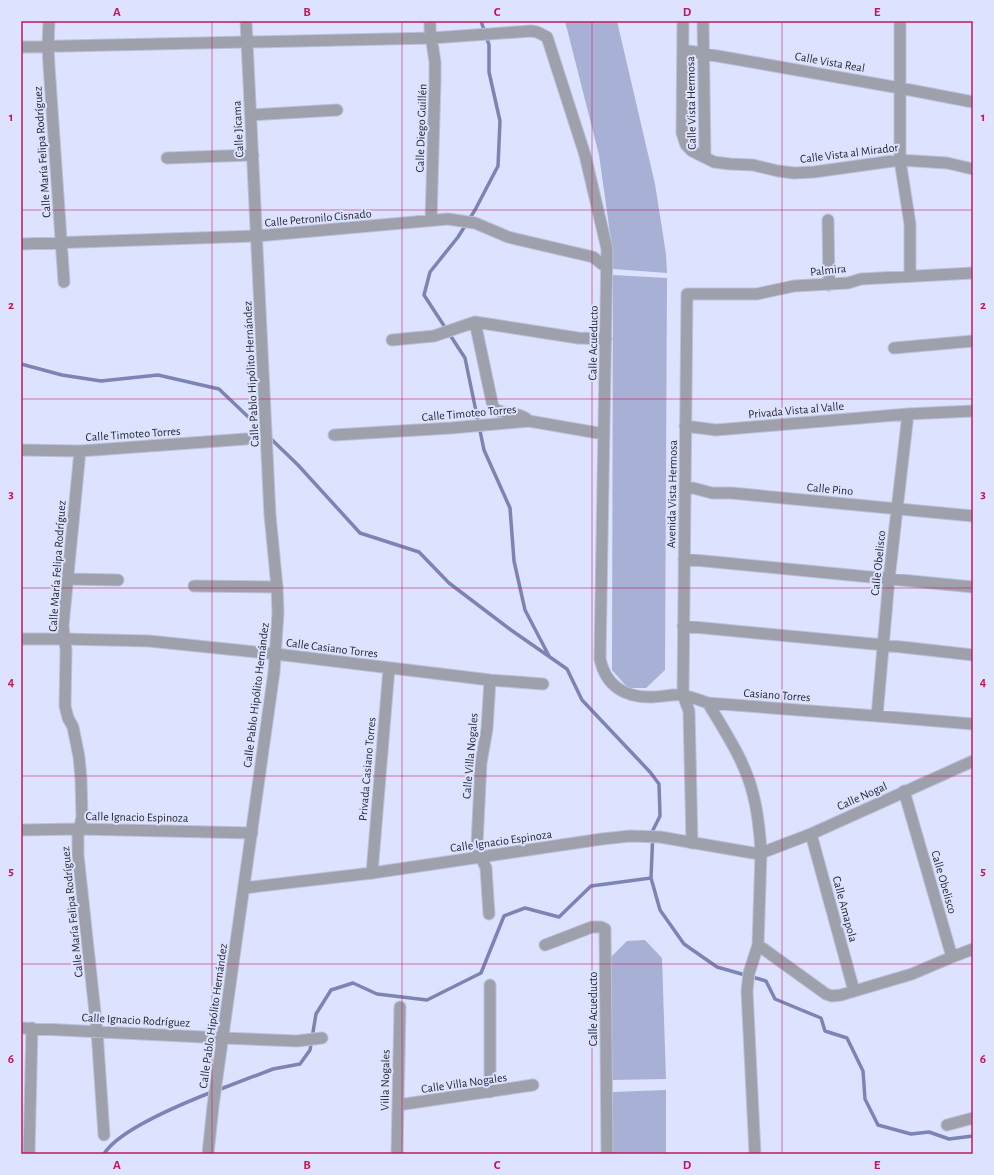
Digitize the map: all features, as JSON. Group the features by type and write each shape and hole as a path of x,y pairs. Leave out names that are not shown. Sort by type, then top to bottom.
{"street":[{"name":"Calle María Felipa Rodríguez","path":"49,21 48,46 64,282"},
{"name":"Calle Jícama","path":"246,21 257,236"},
{"name":"Calle Diego Guillén","path":"430,21 435,62 431,220"},
{"name":"Calle Vista Hermosa","path":"683,21 682,133 686,145 692,151 705,157 703,21"},
{"path":"900,21 900,160 910,224 910,276"},
{"name":"Calle Acueducto","path":"432,38 531,31 547,37 585,155 607,249 600,659"},
{"path":"21,46 432,38"},
{"name":"Calle Vista Real","path":"683,50 973,102"},
{"path":"251,115 337,110"},
{"path":"167,158 253,155"},
{"name":"Calle Vista al Mirador","path":"705,157 721,164 753,165 778,171 799,173 900,160 947,163 973,169"},
{"name":"Calle Petronilo Cisnado","path":"21,244 257,236 440,219 476,223 508,237 593,257 607,268"},
{"path":"828,220 829,285"},
{"name":"Calle Pablo Hipólito Hernández","path":"208,1154 213,1106 276,654 278,618 277,587 270,515 257,236"},
{"name":"Palmira","path":"687,294 756,294 794,286 848,283 860,279 973,273"},
{"name":"Avenida Vista Hermosa","path":"687,294 683,695 689,711 692,843"},
{"path":"392,340 434,336 475,322 578,338 606,339"},
{"path":"475,322 493,407 497,411 522,415 525,421"},
{"path":"894,348 973,342"},
{"name":"Privada Vista al Valle","path":"685,426 716,430 908,414 973,411"},
{"name":"Calle Obelisco","path":"877,716 897,509 908,414"},
{"name":"Calle Timoteo Torres","path":"334,434 451,428 525,421 604,434"},
{"name":"Calle Timoteo Torres","path":"21,450 80,451 246,439"},
{"name":"Calle María Felipa Rodríguez","path":"80,451 64,626 66,650 65,706 66,713 72,727 80,765 82,817 77,843 97,1031 104,1135"},
{"name":"Calle Pino","path":"685,489 693,488 712,493 731,493 973,516"},
{"path":"684,559 973,587"},
{"path":"68,579 118,580"},
{"path":"194,586 277,587"},
{"path":"683,626 884,645 973,656"},
{"name":"Calle Casiano Torres","path":"21,639 149,641 276,654 490,680 543,684"},
{"name":"Casiano Torres","path":"600,659 606,675 615,687 624,693 643,697 683,695 708,703 973,724"},
{"name":"Privada Casiano Torres","path":"372,872 389,668"},
{"name":"Calle Villa Nogales","path":"489,914 486,868 477,844 481,763 487,729 490,680"},
{"path":"708,703 739,757 749,781 756,805 761,852 758,945 749,975 747,991 755,1154"},
{"name":"Calle Nogal","path":"761,852 811,834 973,761"},
{"name":"Calle Obelisco","path":"904,792 952,956"},
{"name":"Calle Ignacio Espinoza","path":"21,830 79,829 252,833"},
{"name":"Calle Amapola","path":"811,834 854,991"},
{"name":"Calle Ignacio Espinoza","path":"244,888 482,857 602,839 644,836 761,852"},
{"name":"Calle Acueducto","path":"545,945 592,927 601,927 605,929 607,1154"},
{"path":"758,945 829,996 841,995 912,974 952,956 973,949"},
{"path":"490,985 490,1092"},
{"name":"Villa Nogales","path":"396,1154 400,1008"},
{"path":"26,1028 29,1154"},
{"name":"Calle Ignacio Rodríguez","path":"26,1028 223,1038 304,1040 321,1038"},
{"name":"Calle Villa Nogales","path":"398,1105 533,1085"},
{"path":"947,1125 973,1118"}],"shaded area":[{"path":"565,21 617,21 655,184 666,254 667,273 613,269 613,255 599,155"},
{"path":"613,275 667,278 665,670 646,688 628,688 612,670"},
{"path":"645,940 662,958 666,1079 612,1080 610,958 627,941"},
{"path":"666,1090 666,1154 612,1154 612,1092"}],"waterway":[{"path":"481,21 489,45 489,72 500,121 498,166 475,210 458,237 430,272 424,295 465,358 484,450 510,508 514,561 525,610 549,656"},
{"path":"21,364 62,375 101,381 158,375 219,389 263,431"},
{"path":"269,437 298,465 360,533 419,552 449,583 511,630 567,669 582,700 650,772 659,784 660,816 653,830 651,878 660,910 684,944 717,967 766,981 775,999 821,1018 825,1031 847,1038 863,1071 865,1099 878,1125 911,1134 929,1132 949,1139 973,1136"},
{"path":"218,1090 273,1069 300,1064 310,1050 316,1014 331,990 353,983 377,994 427,1000 481,973 504,916 525,908 559,917 591,886 651,878"},
{"path":"104,1154 123,1135 137,1126 169,1110 212,1092"}]}
